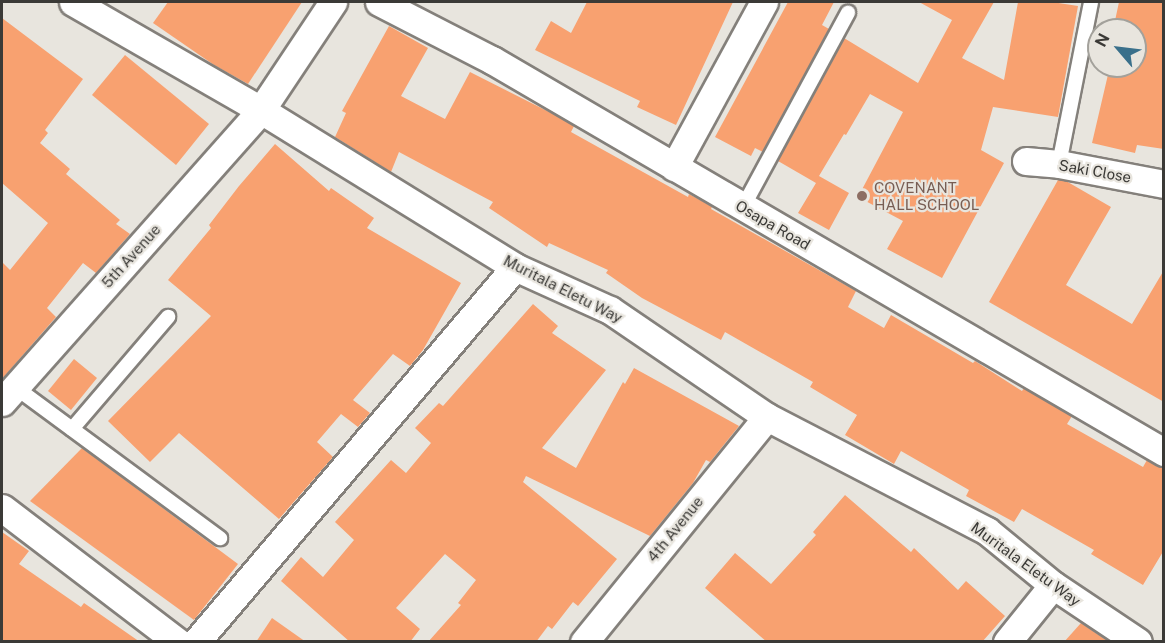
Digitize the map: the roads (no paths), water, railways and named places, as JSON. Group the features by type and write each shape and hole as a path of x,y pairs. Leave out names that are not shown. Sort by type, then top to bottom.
{"street":[{"name":"Muritala Eletu Way","path":"73,2 261,110 515,267 610,310 767,417 987,531 1053,585 1138,642"},
{"name":"5th Avenue","path":"8,395 261,110 333,2"},
{"name":"Osapa Road","path":"379,2 492,60 1164,452"},
{"path":"674,166 764,2"},
{"name":"Saki Close","path":"1026,161 1059,164 1164,184"},
{"path":"196,642 515,267"},
{"name":"4th Avenue","path":"584,642 767,417"},
{"path":"2,508 178,642"},
{"path":"1007,642 1053,585"}],"lane":[{"path":"1059,164 1091,2"},
{"path":"743,207 848,13"},
{"path":"72,429 168,317"},
{"path":"8,395 72,429 220,537"}],"place":[{"name":"COVENANT HALL SCHOOL","path":"862,196"}]}
